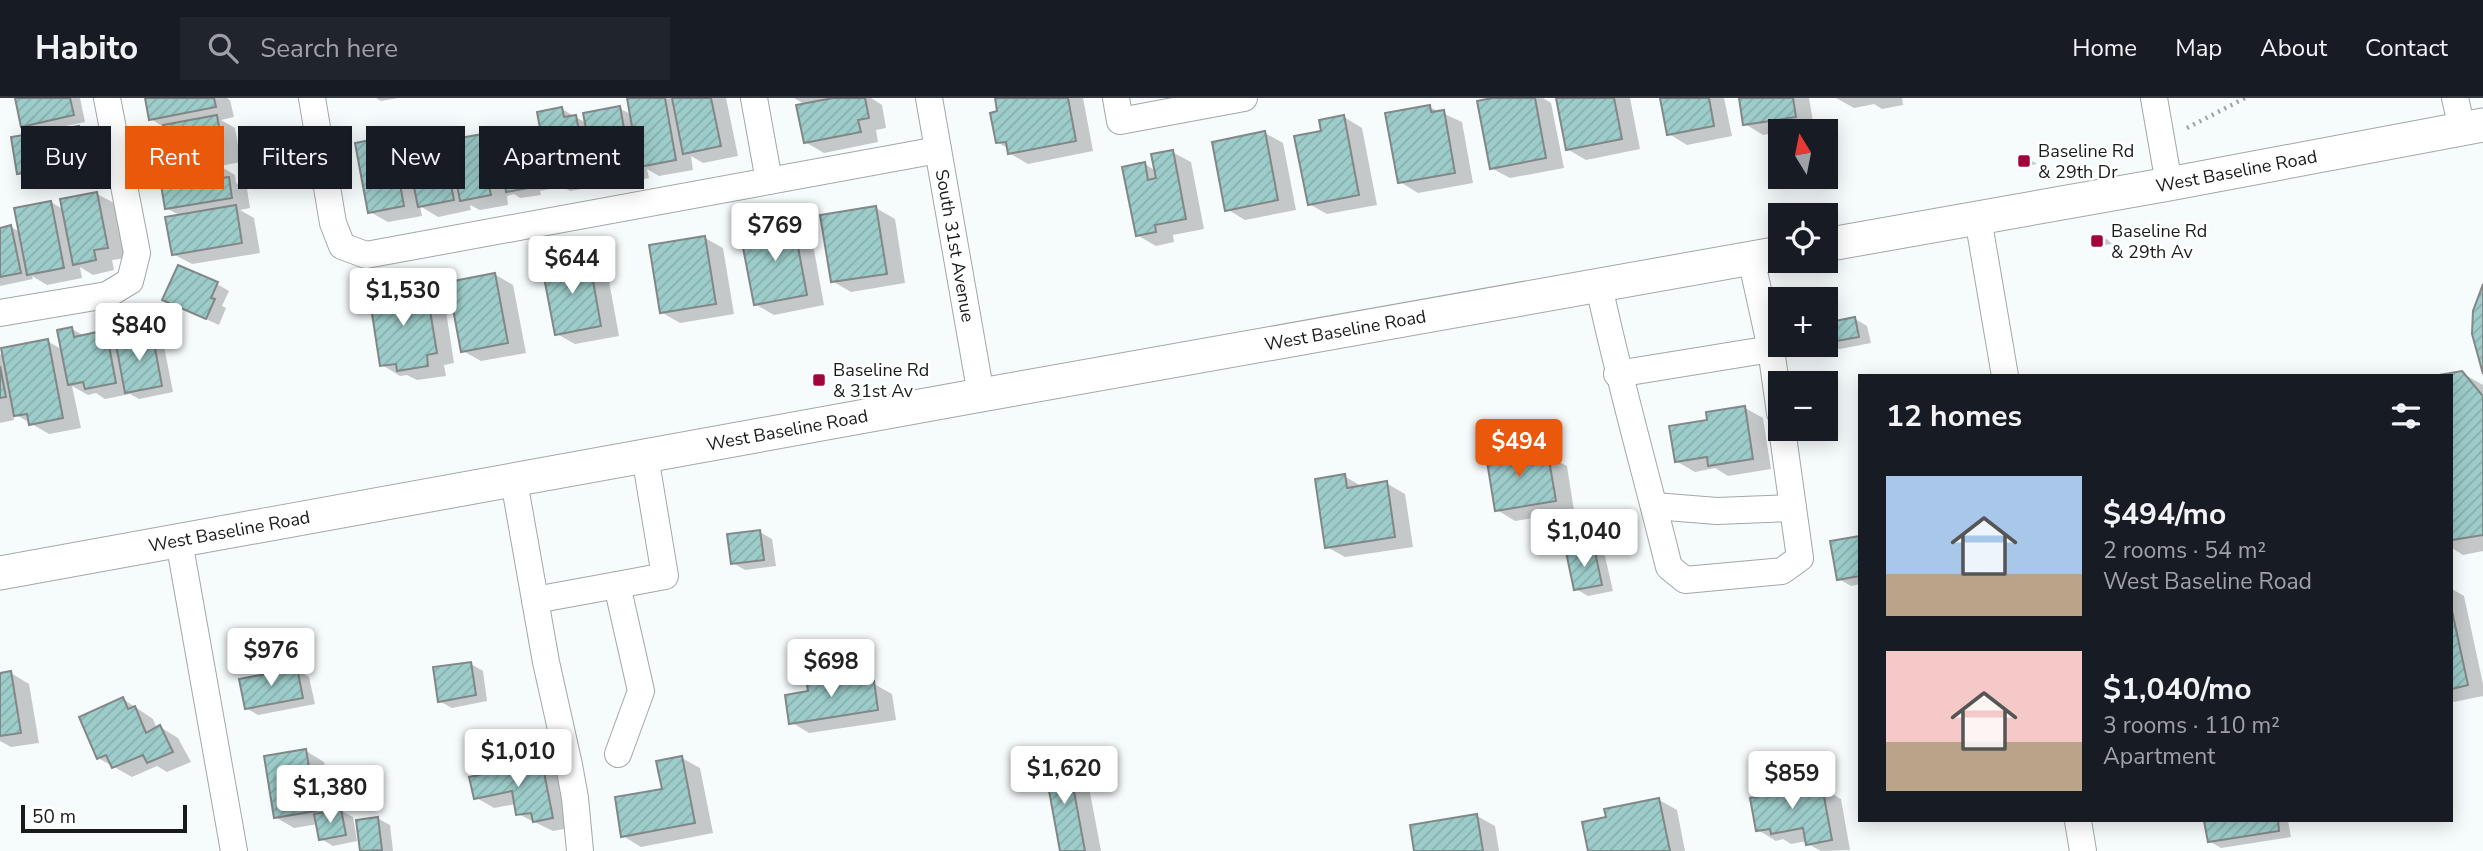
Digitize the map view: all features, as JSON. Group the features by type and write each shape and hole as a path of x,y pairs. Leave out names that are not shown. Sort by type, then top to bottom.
{"main road":[{"name":"West Baseline Road","path":"1838,243 2169,184 2467,117"},
{"name":"West Baseline Road","path":"0,573 1765,255"}],"street":[{"path":"0,313 107,295 130,281 137,253 107,98"},
{"path":"312,98 333,223 342,246 366,255 938,150"},
{"path":"754,98 769,181"},
{"name":"South 31st Avenue","path":"929,98 981,395"},
{"path":"1118,109 1244,98"},
{"path":"2154,98 2169,184"},
{"path":"1978,218 2005,374"},
{"path":"1765,255 1768,302"},
{"path":"1599,286 1617,374 1669,567 1685,580 1782,572 1800,558 1784,441"},
{"path":"1617,374 1768,349"},
{"path":"535,600 665,576 645,456"},
{"path":"514,481 546,662 575,798 580,851"},
{"path":"1654,506 1717,511 1793,509"},
{"path":"179,541 234,851"},
{"path":"617,585 641,691 618,754"},
{"path":"2078,822 2083,851"}],"path":[{"path":"2187,128 2245,98"}],"building":[{"path":"15,98 70,98 74,115 21,127"},
{"path":"145,98 214,98 216,107 149,120"},
{"path":"627,98 665,98 676,160 644,166 644,126 632,126"},
{"path":"672,98 711,98 721,146 683,154"},
{"path":"833,98 865,98 869,118 858,120 861,132 804,143 796,105"},
{"path":"995,98 1068,98 1076,141 1008,154 1006,142 996,143 990,113 997,111"},
{"path":"1492,98 1535,98 1546,158 1490,169 1477,101"},
{"path":"1556,98 1614,98 1622,139 1566,150"},
{"path":"1660,98 1709,98 1714,126 1667,135"},
{"path":"1739,98 1793,98 1796,117 1768,119 1768,121 1743,125"},
{"path":"1430,105 1431,112 1444,110 1455,173 1398,183 1385,113"},
{"path":"620,106 624,126 586,126 583,113"},
{"path":"562,107 564,117 576,115 578,126 540,126 537,112"},
{"path":"217,115 219,126 163,126"},
{"path":"1344,115 1359,195 1308,205 1294,136 1321,131 1319,120"},
{"path":"1265,131 1278,200 1225,211 1212,142"},
{"path":"21,135 21,173 17,174 11,137"},
{"path":"479,135 479,189 490,189 491,195 460,201 458,189 465,189 465,137"},
{"path":"366,141 366,189 401,189 404,206 368,213 355,143"},
{"path":"1173,150 1186,219 1155,225 1156,232 1136,236 1122,167 1145,162 1148,180 1156,178 1151,154"},
{"path":"229,177 232,198 165,209 162,189 224,189 224,178"},
{"path":"414,189 452,189 454,200 418,207"},
{"path":"97,192 108,248 94,250 96,260 73,265 60,199"},
{"path":"51,201 64,268 27,275 14,208"},
{"path":"236,205 242,243 172,255 165,217"},
{"path":"876,206 887,274 831,282 820,215"},
{"path":"792,215 807,295 754,305 741,237 770,231 767,220"},
{"path":"11,225 21,273 0,277 0,228"},
{"path":"705,236 716,304 660,313 649,245"},
{"path":"589,258 601,326 555,335 542,267"},
{"path":"178,265 218,282 211,298 215,299 206,319 162,300"},
{"path":"495,273 508,343 461,352 448,282"},
{"path":"2483,284 2483,374 2472,334 2473,311"},
{"path":"426,286 437,353 427,355 428,366 397,371 396,364 380,366 369,294"},
{"path":"1855,317 1859,337 1838,341 1838,320"},
{"path":"72,327 74,337 106,330 116,383 85,389 83,382 68,385 57,330"},
{"path":"152,332 162,386 125,393 115,339"},
{"path":"48,339 63,418 29,425 27,414 14,416 1,348"},
{"path":"0,366 6,397 0,398"},
{"path":"2462,371 2483,396 2483,535 2453,540 2453,374 2445,374"},
{"path":"1745,406 1753,459 1708,466 1707,457 1675,462 1669,426 1707,420 1706,412"},
{"path":"1515,445 1517,459 1548,454 1556,501 1495,511 1485,449"},
{"path":"1345,474 1347,488 1387,481 1395,537 1325,548 1315,479"},
{"path":"760,530 764,560 731,564 727,534"},
{"path":"1858,536 1858,576 1837,580 1830,541"},
{"path":"1594,547 1602,585 1574,590 1566,552"},
{"path":"2453,616 2468,685 2453,689"},
{"path":"471,662 476,695 438,702 433,667"},
{"path":"297,668 303,698 245,709 239,679"},
{"path":"11,671 21,733 0,736 0,673"},
{"path":"856,672 858,684 874,681 878,710 789,724 785,695 808,691 806,679"},
{"path":"123,697 128,709 135,706 146,733 160,725 173,752 147,763 143,755 112,768 106,755 97,759 79,717"},
{"path":"306,749 316,811 274,818 264,756"},
{"path":"682,756 695,823 621,837 615,797 662,789 656,761"},
{"path":"1068,759 1085,851 1060,851 1044,763"},
{"path":"542,762 553,818 533,822 531,813 516,815 512,791 474,799 469,777"},
{"path":"1795,777 1797,791 1822,786 1832,840 1806,845 1803,828 1771,834 1770,829 1756,831 1750,798 1765,795 1762,783"},
{"path":"1659,798 1670,851 1588,851 1582,822 1606,817 1604,809"},
{"path":"341,809 346,835 319,840 314,814"},
{"path":"1477,814 1483,851 1414,851 1410,825"},
{"path":"378,817 382,850 360,851 356,820"},
{"path":"2204,822 2278,822 2279,831 2208,842"}],"place":[{"name":"Baseline Rd & 29th Dr","path":"2024,161"},
{"name":"Baseline Rd & 29th Av","path":"2097,241"},
{"name":"Baseline Rd & 31st Av","path":"819,380"}]}
